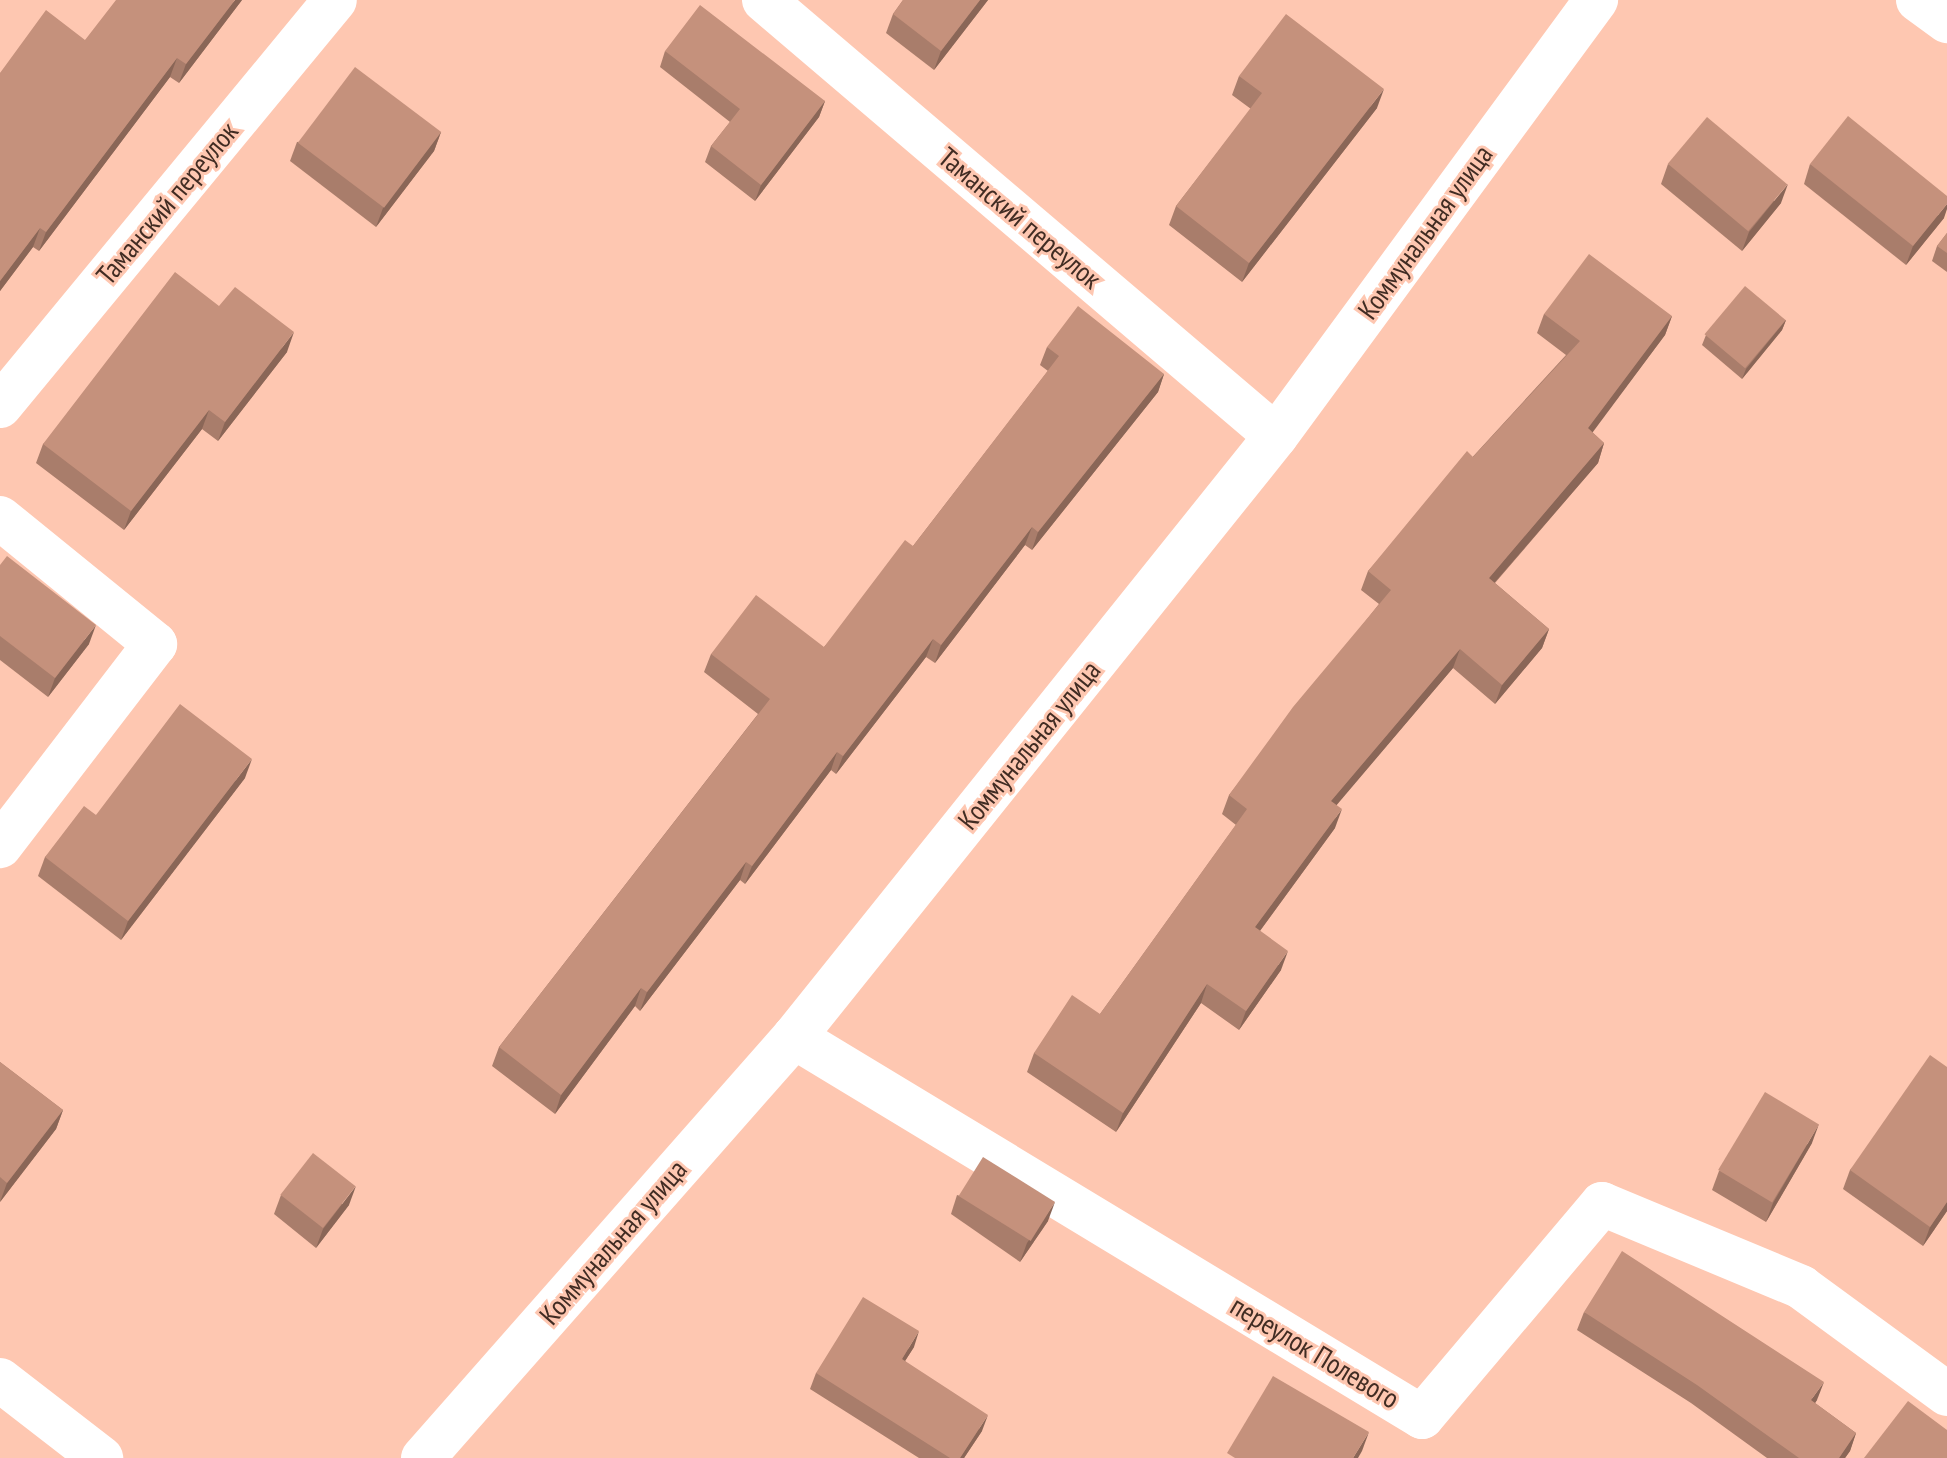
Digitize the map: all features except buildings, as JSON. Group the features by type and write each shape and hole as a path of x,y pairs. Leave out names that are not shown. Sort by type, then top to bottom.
{"street":[{"name":"Таманский переулок","path":"0,406 335,0"},
{"name":"Таманский переулок","path":"764,0 1276,436"},
{"name":"Коммунальная улица","path":"423,1458 794,1037 1276,436 1596,0"},
{"path":"1918,0 1947,21"},
{"path":"0,518 155,644 0,846"},
{"name":"переулок Полевого","path":"794,1037 1422,1417 1602,1204 1801,1287 1947,1394"},
{"path":"0,1380 101,1458"}]}
